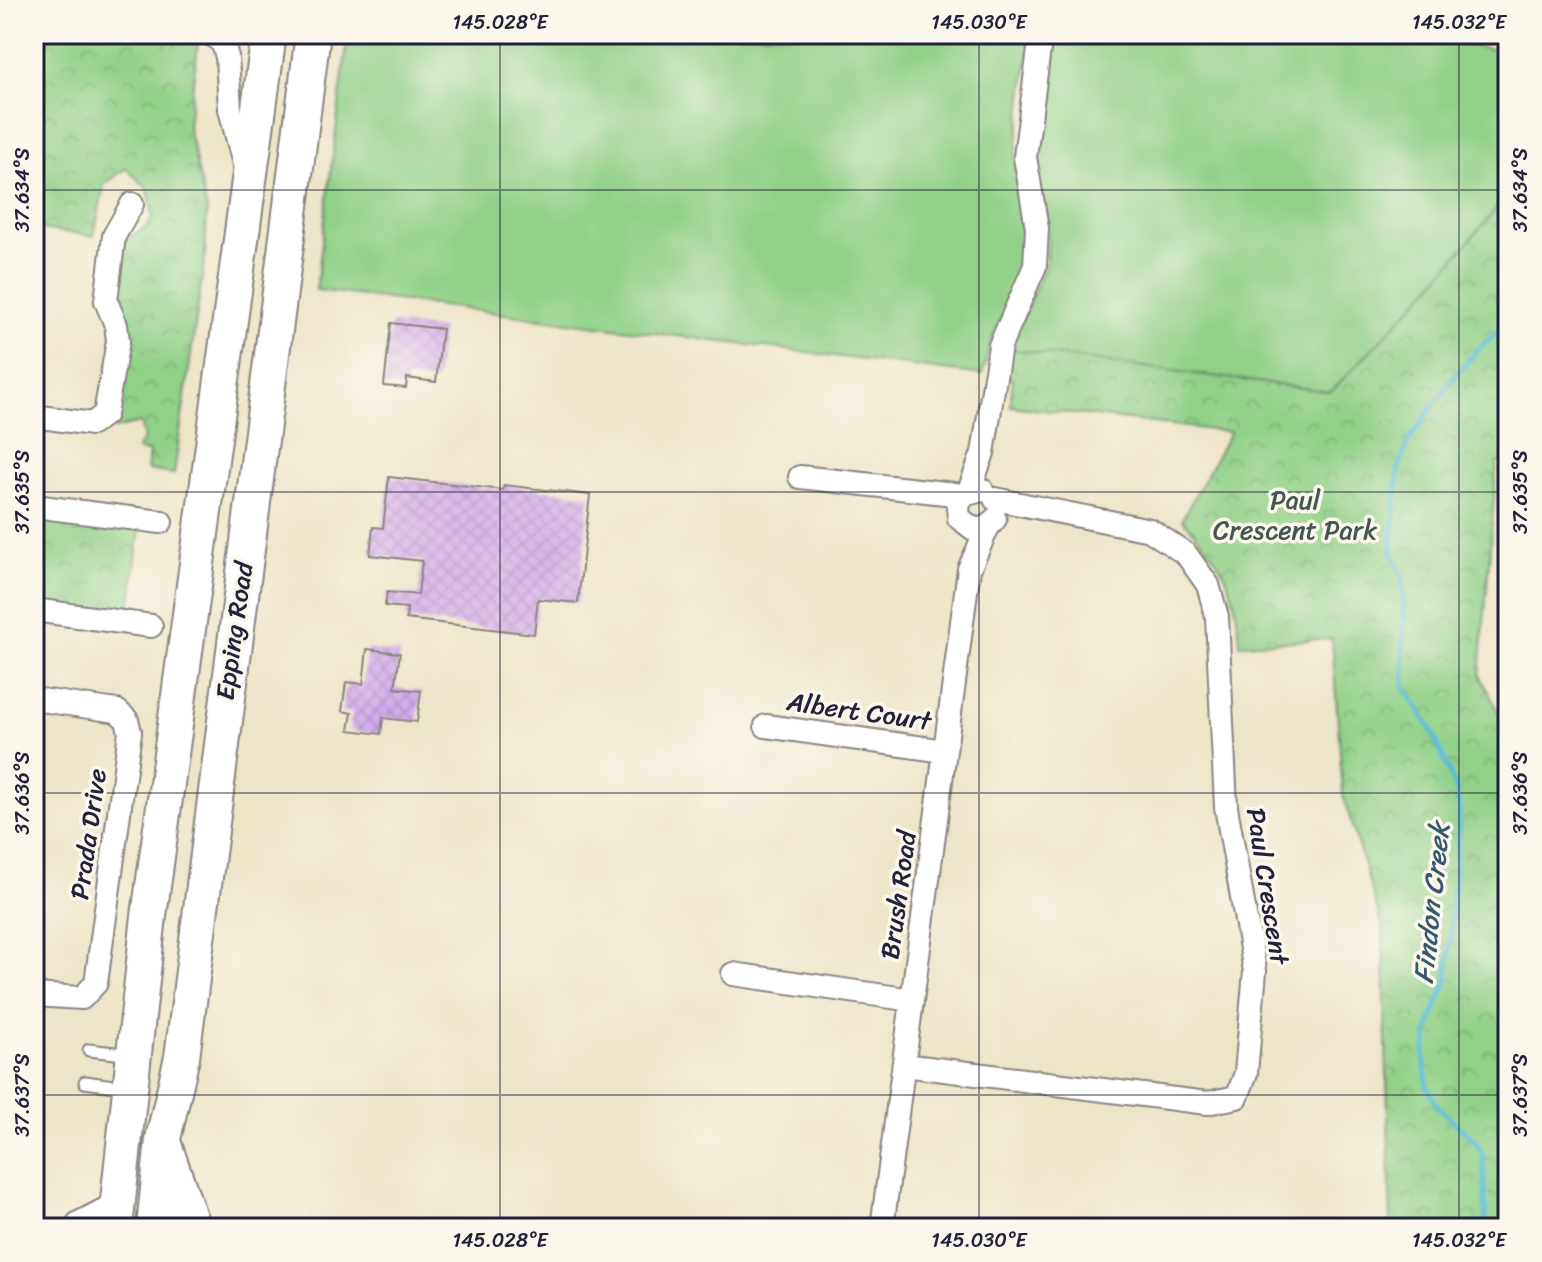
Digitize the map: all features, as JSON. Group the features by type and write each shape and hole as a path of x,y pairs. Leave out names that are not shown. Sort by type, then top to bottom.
{"main road":[{"name":"Epping Road","path":"116,1219 130,1072 269,34"},
{"name":"Epping Road","path":"154,1228 163,1139 182,1057 313,34"},
{"path":"163,1139 194,1228"},
{"path":"82,1228 116,1219"}],"street":[{"path":"212,34 223,44 227,57 230,109 249,180"},
{"name":"Brush Road","path":"882,1228 969,569 973,503 1000,346 1035,266 1037,228 1025,157 1041,34"},
{"path":"34,416 92,424 105,414 118,341 116,325 106,301 112,249 118,226 132,204"},
{"name":"Paul Crescent","path":"800,477 1116,521 1150,530 1186,554 1208,585 1217,617 1226,807 1255,971 1254,1011 1242,1089 1237,1097 1225,1102 1207,1103 904,1065"},
{"name":"Brush Road","path":"969,569 998,511 973,503"},
{"path":"34,506 161,522"},
{"name":"Paul Crescent","path":"990,525 1042,511"},
{"path":"34,610 151,626"},
{"name":"Prada Drive","path":"34,699 117,711 127,720 130,732 96,983 82,998 34,995"},
{"name":"Albert Court","path":"766,726 945,751"},
{"path":"733,974 912,1000"}],"lane":[{"path":"89,1050 130,1072"},
{"path":"85,1082 130,1072"}],"green space":[{"path":"34,34 186,34 198,42 188,126 207,211 205,256 174,474 147,470 149,452 137,450 144,437 140,423 115,429 126,344 115,296 126,239 147,227 153,217 148,189 126,168 104,185 94,236 40,229 34,233"},
{"path":"348,34 1031,34 1015,160 1028,247 1021,276 990,343 982,375 316,290"},
{"path":"1051,34 1386,34 1508,51 1508,195 1427,291 1332,392 1009,349 1046,264 1048,236 1035,157"},
{"name":"Paul Crescent Park","path":"1508,195 1508,463 1497,462 1480,675 1508,731 1508,1228 1391,1228 1383,929 1343,795 1332,639 1240,644 1235,605 1225,575 1208,548 1182,519 1230,432 1010,406 1013,379 1003,377 1009,349 1331,392 1427,291"},
{"path":"34,506 141,520 129,616 34,603"}],"building":[{"path":"391,323 442,329 436,382 407,378 406,388 384,386"},
{"path":"389,477 503,490 504,485 590,495 578,603 538,599 534,634 406,619 407,608 385,606 387,592 418,595 422,561 370,555 373,527 383,528"},
{"path":"367,649 400,653 395,688 421,691 417,722 383,718 381,734 349,730 352,713 342,711 346,682 363,684"}],"waterway":[{"name":"Findon Creek","path":"1486,1228 1483,1156 1476,1142 1438,1107 1427,1086 1424,1055 1431,1020 1447,981 1460,810 1455,786 1433,733 1404,685 1403,577 1391,550 1399,465 1409,440 1451,381 1482,345 1508,324"}]}
